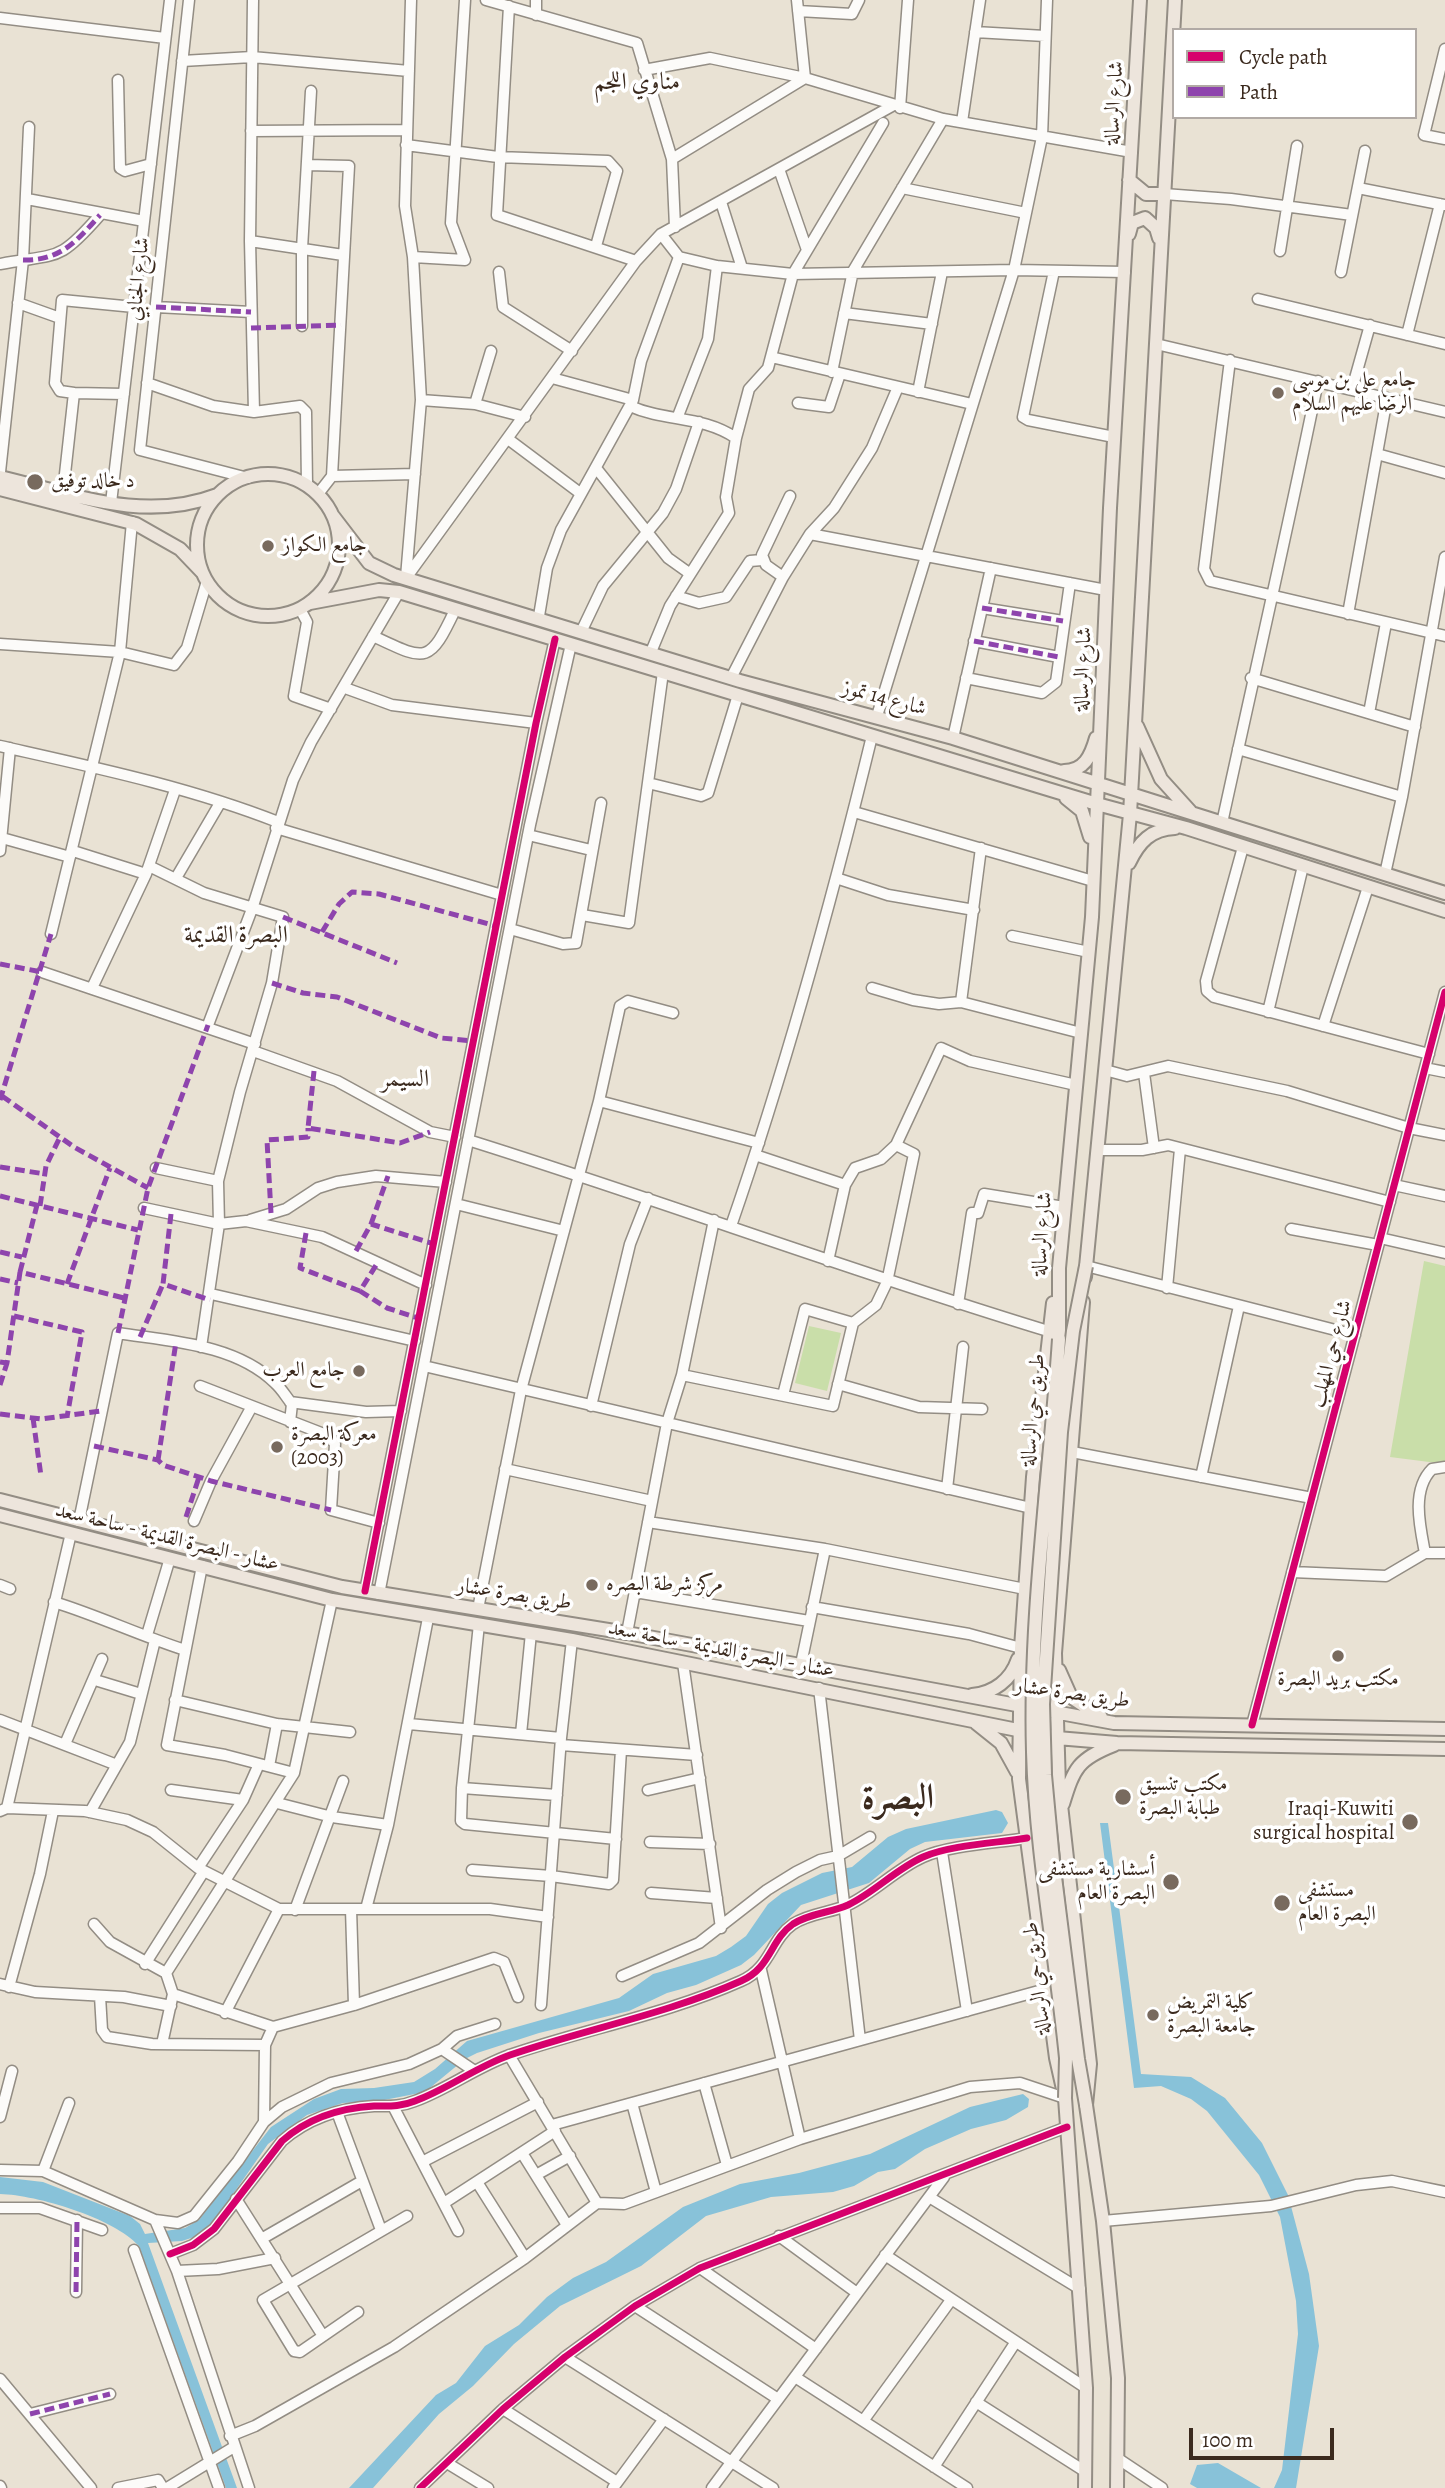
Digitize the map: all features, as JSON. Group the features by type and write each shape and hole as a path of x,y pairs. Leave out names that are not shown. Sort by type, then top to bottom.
{"main road":[{"name":"شارع الرسالة","path":"1053,1335 1089,952 1114,437 1140,0"},
{"path":"1173,28 1175,0"},
{"path":"1130,814 1172,53"},
{"path":"1129,180 1139,191 1164,194"},
{"path":"1127,245 1132,223 1144,218 1156,228 1161,248"},
{"path":"0,489 132,522 158,534 180,549 225,601 248,613 275,615 305,606 331,578 338,558 339,537 333,516 318,494 307,485 285,476 261,474 237,481 218,495 207,508 197,540 205,577"},
{"path":"0,475 111,503 169,509 218,495"},
{"name":"شارع 14 تموز","path":"333,516 369,563 406,578 539,616 731,678 953,738 1445,893"},
{"name":"شارع 14 تموز","path":"305,606 379,590 399,592 1130,814 1186,828 1445,911"},
{"path":"1135,721 1157,773 1192,813"},
{"path":"1056,771 1071,771 1084,764 1101,724"},
{"path":"1034,784 1074,802 1082,811 1094,865"},
{"name":"طريق حي الرسالة","path":"1086,2105 1090,2064 1061,1811 1055,1713 1055,1653 1086,1266 1130,814"},
{"path":"1126,870 1138,846 1148,835 1163,829 1186,828"},
{"name":"طريق حي الرسالة","path":"1086,1266 1073,1331 1062,1432 1044,1657 1043,1704 1045,1774 1053,1861 1077,2059 1103,2221 1118,2378 1117,2488"},
{"path":"1053,1335 1031,1508 1021,1648 1019,1779 1056,2059 1065,2098"},
{"name":"طريق حي الرسالة","path":"1053,1335 1032,1705 1035,1793 1066,2058 1065,2098 1087,2388 1085,2488"},
{"name":"طريق بصرة عشار","path":"0,1500 379,1594 627,1633 1114,1723 1445,1729"},
{"name":"عشار - البصرة القديمة - ساحة سعد","path":"0,1515 332,1600 572,1640 1056,1738 1117,1743 1445,1749"},
{"path":"959,1696 981,1694 1000,1685 1014,1670 1021,1648"},
{"path":"1055,1653 1063,1682 1071,1696 1084,1708 1114,1723"},
{"path":"970,1719 1002,1743 1019,1779"},
{"path":"1061,1811 1070,1780 1080,1761 1117,1743"}],"street":[{"name":"شارع الجنابي","path":"111,503 170,0"},
{"name":"شارع الجنابي","path":"189,0 140,450 248,478"},
{"path":"253,0 250,241 254,412"},
{"path":"406,578 421,400 414,257 405,206 411,0"},
{"path":"414,257 465,260 451,223 465,0"},
{"path":"486,0 628,38 636,43 672,159 675,227"},
{"path":"536,0 537,15"},
{"path":"806,78 797,6 852,15 859,0"},
{"path":"896,107 908,0"},
{"path":"962,122 980,0"},
{"path":"877,716 1014,270 1042,137 1047,0"},
{"path":"509,6 498,157 497,215 636,261"},
{"path":"0,18 165,38"},
{"path":"975,32 1045,36"},
{"path":"1445,49 1424,135 1445,139"},
{"path":"182,61 252,57 409,71"},
{"path":"644,70 710,58 806,78 943,119 1132,152"},
{"path":"672,159 806,78"},
{"path":"118,80 120,168 125,171 150,164"},
{"path":"302,326 302,249 311,132 311,91"},
{"path":"406,578 636,261 661,234 896,107"},
{"path":"798,403 829,407 853,271 943,119"},
{"path":"651,652 676,596 689,573 706,553 729,513 726,497 750,389 763,375 771,357 793,274 883,123"},
{"path":"0,475 23,260 29,127"},
{"path":"251,131 407,130"},
{"path":"406,145 498,157 608,161 617,171 596,246"},
{"path":"1280,251 1297,146"},
{"path":"1341,272 1365,151"},
{"path":"307,165 349,166 332,476 318,494"},
{"path":"779,169 807,250"},
{"path":"902,188 1026,213"},
{"path":"1358,188 1443,204 1406,335"},
{"path":"1164,194 1288,205 1352,215"},
{"path":"27,199 100,215 144,221"},
{"path":"721,202 742,268"},
{"path":"0,264 41,260 61,253 71,247 100,215"},
{"path":"661,234 679,257 717,266 793,274 1014,270 1125,272"},
{"path":"250,241 343,256"},
{"path":"539,616 547,568 561,530 632,403 641,361 679,257"},
{"path":"678,416 708,339 717,266"},
{"path":"1054,271 1023,416 1028,420 1114,437"},
{"path":"499,272 503,307 572,351"},
{"path":"918,392 942,272"},
{"path":"124,394 60,391 55,383 61,304 66,298 134,307"},
{"path":"1258,299 1445,344"},
{"path":"18,303 60,318"},
{"path":"156,307 251,312"},
{"path":"844,313 932,324"},
{"path":"1352,389 1370,324"},
{"path":"1156,344 1445,412"},
{"path":"475,404 491,351"},
{"path":"771,357 972,404"},
{"path":"1230,360 1204,569 1210,581 1445,636"},
{"path":"552,378 632,403 656,416 678,416 737,438"},
{"path":"1222,823 1251,678 1274,597 1318,381"},
{"path":"147,383 213,405 254,412 300,406 303,408 308,447 307,485"},
{"path":"731,678 783,577 810,534 834,508 872,448 898,387"},
{"path":"63,492 74,393"},
{"path":"1348,614 1387,398"},
{"path":"421,400 475,404 525,417"},
{"path":"582,630 603,586 649,534 676,489 699,422"},
{"path":"508,439 580,493"},
{"path":"1377,454 1445,474"},
{"path":"596,468 668,558 689,573"},
{"path":"332,476 415,474"},
{"path":"762,560 790,496"},
{"path":"51,934 120,652 132,522"},
{"path":"810,534 1106,590"},
{"path":"1385,874 1402,797 1445,557"},
{"path":"676,596 699,603 726,597 750,561 762,560 783,577"},
{"path":"953,738 991,568"},
{"path":"0,644 120,652 174,665 183,657 187,648 205,577"},
{"path":"966,678 1042,692 1050,689 1056,682 1070,583"},
{"path":"208,1026 252,909 277,825 298,770 399,592"},
{"path":"305,606 307,622 295,696 331,709"},
{"path":"982,608 1063,621"},
{"path":"373,636 412,654 428,653 439,645 455,610"},
{"path":"1370,713 1386,623"},
{"path":"365,1591 536,723 555,639"},
{"path":"974,641 1059,657"},
{"path":"379,1594 528,835 572,644"},
{"path":"582,915 629,923 663,672"},
{"path":"1251,678 1415,727"},
{"path":"345,688 392,705 536,723"},
{"path":"648,783 701,796 708,793 738,695"},
{"path":"731,1226 759,1143 836,878 872,736"},
{"path":"0,851 5,747 92,767 220,803 277,825 502,895"},
{"path":"1238,749 1402,797"},
{"path":"92,988 148,870 175,790"},
{"path":"176,878 220,803"},
{"path":"510,929 563,944 576,943 601,803"},
{"path":"854,812 1093,881"},
{"path":"528,835 591,850"},
{"path":"2,838 148,870 176,878 204,893 283,918 272,983 218,1181 219,1224 211,1294 201,1347"},
{"path":"1243,847 1206,981 1207,991 1214,997 1429,1054"},
{"path":"961,1002 981,848"},
{"path":"1268,1012 1303,866"},
{"path":"836,878 888,895 974,910"},
{"path":"1323,1026 1368,887"},
{"path":"1012,936 1089,952"},
{"path":"42,972 208,1026 337,1081 430,1132 455,1137"},
{"path":"872,988 913,1000 939,1004 961,1002 1081,1034"},
{"name":"شارع حي المهلب","path":"1252,1725 1445,996"},
{"path":"478,1609 521,1390 599,1101 620,1006 628,1001 673,1013"},
{"path":"828,1261 845,1185 855,1168 881,1159 896,1145 941,1048 970,1060 1076,1085"},
{"path":"1105,1070 1127,1076 1168,1066 1287,1091 1409,1128 1445,1135"},
{"path":"1425,1068 1445,1072"},
{"path":"1144,1073 1154,1148"},
{"path":"599,1101 759,1143"},
{"path":"468,1140 579,1174 887,1282 1053,1335"},
{"path":"682,1375 833,1406 853,1323 876,1304 887,1282 914,1154 896,1145"},
{"path":"1097,1150 1168,1145 1390,1202"},
{"path":"1167,1288 1180,1149"},
{"path":"755,1155 845,1185"},
{"path":"156,1168 218,1181"},
{"path":"144,1208 219,1224 246,1221 286,1209 318,1188 337,1182 376,1176 446,1182"},
{"path":"1394,1185 1445,1196"},
{"path":"958,1304 972,1213 978,1213 984,1194 1064,1207"},
{"path":"591,1406 630,1244 648,1198"},
{"path":"456,1204 564,1231"},
{"path":"627,1633 667,1423 682,1375 714,1220"},
{"path":"246,1221 322,1237 426,1285"},
{"path":"1291,1229 1445,1254"},
{"path":"1086,1266 1355,1335"},
{"path":"211,1294 415,1341"},
{"path":"1200,1477 1239,1306"},
{"path":"783,1395 805,1309 853,1323"},
{"path":"79,1521 118,1333 201,1347 258,1369 276,1383 290,1402 293,1408 290,1422"},
{"path":"947,1489 963,1347"},
{"path":"424,1366 1031,1508"},
{"path":"838,1384 919,1407 982,1409"},
{"path":"200,1386 333,1439 331,1510 379,1523"},
{"path":"290,1402 366,1412 401,1411"},
{"path":"194,1521 211,1481 251,1408"},
{"path":"1072,1452 1312,1498"},
{"path":"1425,1553 1419,1522 1422,1483 1432,1469 1445,1467"},
{"path":"505,1469 652,1501"},
{"path":"648,1522 825,1549 1025,1589"},
{"path":"71,1533 3,1809 90,1812 127,1820 153,1832 201,1870 279,1909 490,1909 548,1917"},
{"path":"801,1664 825,1549"},
{"path":"1292,1572 1386,1576 1425,1553 1445,1553"},
{"path":"90,1812 130,1742 170,1558"},
{"path":"202,1566 166,1741 170,1748 225,1755 294,1773"},
{"path":"635,1592 809,1621"},
{"path":"166,1973 294,1773 332,1600"},
{"path":"54,1602 185,1650"},
{"path":"812,1607 969,1633 1021,1648"},
{"path":"366,1909 388,1825 428,1618"},
{"path":"479,1624 459,1817 465,1824 616,1839"},
{"path":"521,1734 531,1633"},
{"path":"541,2005 561,1742 572,1640"},
{"path":"65,1744 102,1659"},
{"path":"683,1663 721,1928"},
{"path":"95,1680 141,1694"},
{"path":"819,1688 860,2040"},
{"path":"175,1700 277,1724 350,1732"},
{"path":"0,1720 117,1765"},
{"path":"145,1964 264,1765 277,1724"},
{"path":"409,1724 521,1734 621,1750 697,1755"},
{"path":"472,1870 609,1884 613,1880 621,1750"},
{"path":"648,1790 700,1778"},
{"path":"295,1910 332,1817 343,1781"},
{"path":"461,1788 557,1795"},
{"path":"171,1790 243,1800"},
{"path":"277,1803 332,1817 388,1825"},
{"path":"53,1811 40,1874 4,1985 35,1992 124,1997 170,2006"},
{"path":"622,1976 699,1943 767,1890 796,1872 820,1860 839,1860 870,1837"},
{"path":"167,2249 204,2238 267,2157 296,2129 337,2112 377,2106 394,2108 435,2093 470,2067 665,2008 743,1981 761,1970 790,1926 804,1917 844,1901 917,1860 942,1852 1027,1838"},
{"path":"650,1842 710,1844"},
{"path":"942,1852 967,2011"},
{"path":"651,1893 717,1898"},
{"path":"225,2012 279,1909"},
{"path":"351,1909 354,2005"},
{"path":"94,1924 110,1942 145,1964 166,1973 173,1994 162,2044"},
{"path":"173,1994 273,2027 354,2005 494,1958 503,1962 518,1997"},
{"path":"761,1970 800,2139"},
{"path":"444,2203 522,2153 553,2128 632,2103 1046,1989"},
{"path":"100,1996 103,2034 162,2044 265,2045"},
{"path":"0,2170 43,2171 157,2223 178,2222 194,2216 238,2161 264,2122 282,2106 331,2083 385,2073 445,2051 457,2036 495,2024"},
{"path":"264,2122 265,2045 273,2027"},
{"path":"445,2051 470,2067"},
{"path":"509,2055 597,2203"},
{"path":"0,2118 12,2071"},
{"path":"704,2083 727,2165"},
{"path":"230,2436 255,2426 394,2347 525,2258 597,2203 624,2204 800,2139 970,2087 1020,2083 1065,2098"},
{"path":"424,2161 538,2102"},
{"path":"43,2171 69,2103"},
{"path":"632,2103 656,2192"},
{"path":"394,2108 424,2161 458,2231"},
{"path":"337,2112 381,2230"},
{"path":"420,2488 503,2409 565,2357 635,2306 700,2268 779,2235 944,2176 1067,2127"},
{"path":"522,2153 567,2225"},
{"path":"536,2175 570,2156"},
{"path":"712,2488 944,2176"},
{"path":"263,2238 362,2181"},
{"path":"1103,2221 1272,2206 1356,2185 1392,2181 1445,2192"},
{"path":"477,2182 525,2258"},
{"path":"929,2197 1080,2289"},
{"path":"236,2199 323,2336"},
{"path":"0,2208 40,2208 102,2230"},
{"path":"358,2312 300,2352 288,2346 263,2300 407,2216"},
{"path":"76,2292 77,2220"},
{"path":"157,2223 177,2271 232,2448 249,2488"},
{"path":"779,2235 858,2293"},
{"path":"134,2250 219,2488"},
{"path":"886,2255 1015,2343 1087,2388"},
{"path":"177,2271 218,2269 275,2258"},
{"path":"700,2268 816,2349"},
{"path":"863,2421 951,2300"},
{"path":"635,2306 778,2399"},
{"path":"934,2467 1015,2343"},
{"path":"565,2357 773,2488"},
{"path":"795,2376 967,2488"},
{"path":"0,2379 91,2488"},
{"path":"30,2414 110,2394"},
{"path":"976,2402 1086,2472"},
{"path":"503,2409 615,2485 664,2419"},
{"path":"118,2488 158,2480 165,2488 232,2448"},
{"path":"1117,2458 1162,2488"},
{"path":"447,2463 488,2488"}],"green space":[{"path":"1424,1261 1445,1266 1445,1464 1390,1457"},
{"path":"809,1326 841,1333 827,1391 795,1383"}],"water":[{"path":"996,1810 1002,1812 1008,1823 1002,1833 925,1842 910,1849 869,1883 801,1905 754,1955 741,1965 696,1985 667,1993 629,2011 539,2033 477,2053 465,2059 425,2092 379,2101 343,2103 307,2115 268,2144 217,2217 200,2235 182,2241 148,2243 237,2488 226,2488 139,2246 112,2226 74,2210 16,2195 0,2194 0,2177 43,2182 130,2216 140,2224 145,2234 185,2228 199,2220 271,2127 314,2099 341,2089 374,2088 414,2082 435,2069 467,2041 619,1998 653,1974 716,1956 746,1936 768,1904 782,1893 822,1873 852,1867 888,1837 906,1829"},
{"path":"1100,1823 1108,1823 1141,2074 1191,2077 1225,2098 1262,2143 1288,2195 1309,2274 1319,2346 1296,2488 1274,2488 1282,2470 1298,2334 1296,2301 1280,2217 1259,2175 1207,2111 1191,2099 1161,2086 1134,2088"},
{"path":"1023,2094 1029,2099 1028,2107 1006,2120 971,2129 925,2149 895,2169 878,2172 854,2186 833,2192 771,2197 706,2216 641,2266 560,2306 514,2344 473,2386 439,2414 373,2488 349,2488 436,2395 456,2383 485,2346 519,2325 547,2297 573,2278 606,2262 683,2207 740,2184 799,2173 870,2154 970,2107"},
{"path":"1218,2463 1261,2488 1197,2488 1190,2484 1197,2465"}],"marked path":[{"path":"23,260 47,257 67,248 100,215"},
{"path":"156,307 251,312"},
{"path":"251,328 341,325"},
{"path":"982,608 1063,621"},
{"path":"974,641 1059,657"},
{"path":"322,932 339,904 352,892 379,894 496,926"},
{"path":"283,917 397,963"},
{"path":"0,1100 51,934"},
{"path":"0,964 42,972"},
{"path":"272,983 303,993 337,997 441,1038 473,1041"},
{"path":"118,1333 148,1188 208,1025"},
{"path":"314,1071 308,1128 400,1143 430,1132"},
{"path":"2,1096 74,1147 148,1188"},
{"path":"271,1213 267,1140 308,1137 308,1128"},
{"path":"40,1206 46,1166 60,1137"},
{"path":"0,1167 45,1174"},
{"path":"67,1284 110,1168"},
{"path":"371,1224 388,1176"},
{"path":"0,1196 138,1230"},
{"path":"20,1272 37,1205"},
{"path":"171,1214 163,1284 210,1300"},
{"path":"356,1251 371,1224 434,1244"},
{"path":"306,1233 300,1268 360,1291 378,1262"},
{"path":"0,1252 22,1257"},
{"path":"0,1362 7,1363 20,1272 124,1298"},
{"path":"0,1279 18,1283"},
{"path":"140,1337 163,1284"},
{"path":"360,1291 387,1308 418,1318 420,1315"},
{"path":"14,1316 82,1332 67,1417"},
{"path":"158,1460 176,1342"},
{"path":"0,1385 7,1363"},
{"path":"0,1414 41,1419 101,1411"},
{"path":"33,1418 41,1476"},
{"path":"94,1446 158,1460 163,1465 211,1481 331,1510"},
{"path":"186,1517 199,1477"},
{"path":"76,2292 77,2220"},
{"path":"30,2414 110,2394"}],"cycle path":[{"path":"365,1591 536,723 555,639"},
{"path":"1252,1725 1445,992"},
{"path":"170,2254 193,2245 214,2229 282,2141 313,2120 349,2109 410,2103 510,2055 713,1993 741,1981 759,1969 779,1938 793,1924 848,1905 923,1857 960,1847 1027,1838"},
{"path":"420,2488 503,2409 565,2357 635,2306 700,2268 1067,2127"}],"place":[{"name":"جامع علي بن موسى الرضا عليهم السلام","path":"1278,393"},
{"name":"د خالد توفيق","path":"35,482"},
{"name":"جامع الكواز","path":"268,546"},
{"name":"جامع العرب","path":"359,1371"},
{"name":"معركة البصرة (2003)","path":"277,1447"},
{"name":"مركز شرطة البصره","path":"592,1585"},
{"name":"مكتب بريد البصرة","path":"1338,1656"},
{"name":"مكتب تنسيق طبابة البصرة","path":"1123,1797"},
{"name":"Iraqi-Kuwiti surgical hospital","path":"1410,1822"},
{"name":"أسشارية مستشفى البصرة العام","path":"1171,1882"},
{"name":"مستشفى البصرة العام","path":"1282,1903"},
{"name":"كلية التمريض جامعة البصرة","path":"1153,2015"}],"district":[{"name":"مناوي اللجم","path":"637,83"},
{"name":"البصرة القديمة","path":"236,936"},
{"name":"السيمر","path":"405,1080"},
{"name":"البصرة","path":"898,1799"}]}
